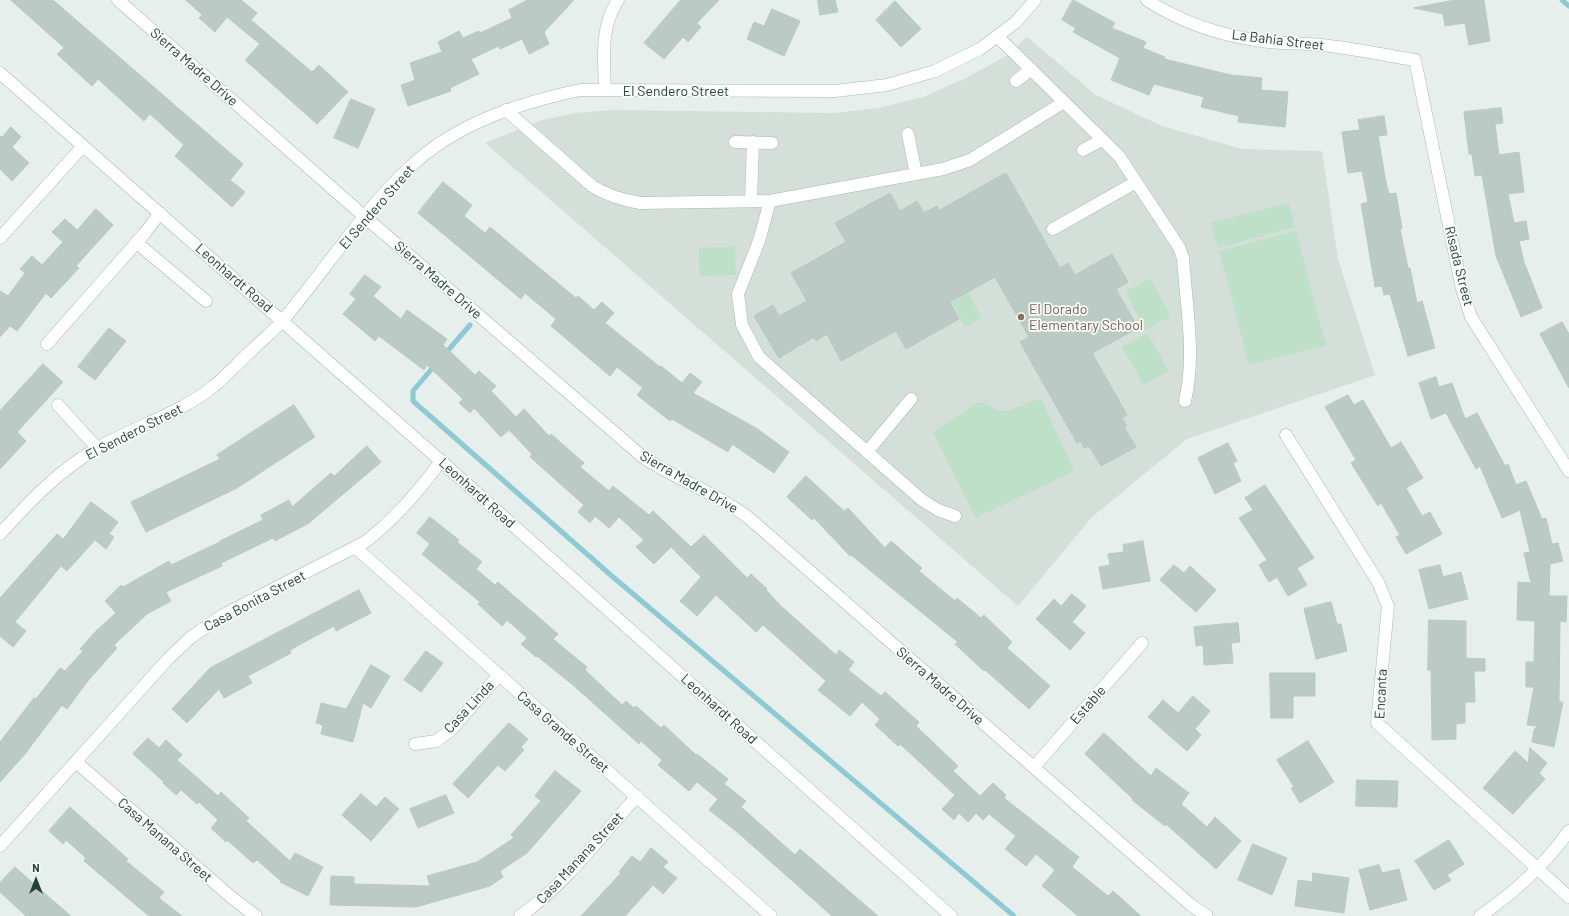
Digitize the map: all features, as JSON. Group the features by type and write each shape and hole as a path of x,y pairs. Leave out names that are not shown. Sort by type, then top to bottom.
{"street":[{"name":"Sierra Madre Drive","path":"118,0 365,217 644,458 666,472 713,494 749,518 1191,905 1207,916"},
{"path":"605,90 604,38 607,23 618,0"},
{"name":"El Sendero Street","path":"0,534 23,508 59,475 97,448 175,412 214,386 283,321 365,217 409,168 440,144 473,124 506,110 543,98 580,90 835,91 861,89 911,80 958,61 998,37 1016,22 1035,0"},
{"name":"La Bahia Street","path":"1147,0 1164,11 1194,24 1224,34 1256,40 1323,45 1415,60"},
{"path":"998,37 1119,156 1179,247 1183,258 1190,362 1189,384 1185,402"},
{"name":"Risada Street","path":"1415,60 1462,290 1471,317 1569,471"},
{"path":"1016,81 1031,69"},
{"name":"Leonhardt Road","path":"0,73 441,461 951,916"},
{"path":"506,110 592,186 622,201 640,203 770,201 943,170 970,160 1064,102"},
{"path":"908,134 916,174"},
{"path":"1083,150 1102,140"},
{"path":"735,142 772,143"},
{"path":"751,201 753,142"},
{"path":"0,237 83,146"},
{"path":"1053,229 1136,182"},
{"path":"770,201 759,241 738,294 742,325 759,357 922,500 938,510 955,516"},
{"path":"47,344 160,213"},
{"path":"136,242 206,301"},
{"path":"867,452 911,399"},
{"path":"58,405 97,448"},
{"name":"Encanta","path":"1286,435 1378,582 1388,606 1377,723 1536,869 1569,897"},
{"name":"Casa Bonita Street","path":"0,846 168,659 190,638 223,615 356,548 383,528 419,491 441,461"},
{"name":"Casa Grande Street","path":"356,548 771,916"},
{"name":"Estable","path":"1034,767 1142,643"},
{"name":"Casa Linda","path":"415,744 436,740 450,732 499,675"},
{"name":"Casa Manana Street","path":"76,762 231,897 256,916"},
{"name":"Casa Manana Street","path":"520,916 534,906 562,880 636,796"},
{"path":"1480,916 1501,902 1536,869 1569,831"}],"shaded area":[{"name":"El Dorado Elementary School","path":"1027,37 1096,95 1162,126 1242,149 1322,151 1338,259 1375,375 1187,439 1092,517 1018,606 485,143 542,120 575,113 612,110 833,113 879,108 923,97 966,78 1006,56"}],"green space":[{"path":"1289,203 1295,227 1218,248 1211,223"},
{"path":"1296,231 1326,345 1249,365 1219,251"},
{"path":"735,247 736,275 700,276 699,248"},
{"path":"1150,278 1171,316 1146,330 1125,292"},
{"path":"969,293 982,318 965,327 952,302"},
{"path":"1147,333 1169,371 1144,385 1122,347"},
{"path":"1041,398 1074,471 976,518 933,432 979,402 1004,412"}],"building":[{"path":"11,0 53,0 243,164 230,180 245,192 232,207 175,156 184,145 150,114 144,121 98,79 92,86 57,54 64,48"},
{"path":"186,0 241,0 257,13 251,20 312,72 319,65 348,92 317,124 245,60 260,44 227,17 215,32 199,18 202,15"},
{"path":"528,0 574,0 544,32 549,44 529,54 522,39 500,49 499,46 471,59 479,74 450,88 451,91 408,106 401,85 415,80 410,63 442,52 438,42 459,31 463,38 479,31 480,33 512,18 509,10"},
{"path":"681,0 719,0 697,23 701,27 688,42 683,37 664,59 644,43"},
{"path":"818,0 835,0 838,12 820,15"},
{"path":"1073,0 1115,23 1112,28 1146,42 1143,48 1165,57 1164,59 1231,75 1262,78 1261,90 1288,92 1285,127 1238,122 1239,116 1201,107 1204,97 1154,84 1149,95 1111,80 1120,58 1073,32 1076,28 1062,20"},
{"path":"1455,0 1484,0 1490,41 1469,45 1465,23 1445,26 1443,14 1414,8"},
{"path":"895,1 921,29 901,47 876,20"},
{"path":"772,9 800,21 784,56 747,39 754,22 764,26"},
{"path":"351,99 375,109 358,148 334,138"},
{"path":"1501,108 1503,123 1495,124 1499,155 1519,152 1524,192 1508,194 1514,223 1526,221 1529,239 1519,241 1524,262 1542,308 1521,317 1496,256 1482,175 1475,176 1472,154 1469,154 1464,112"},
{"path":"1384,116 1387,135 1378,136 1386,182 1389,194 1396,193 1402,228 1400,229 1408,268 1410,268 1417,303 1422,301 1435,348 1408,356 1390,294 1384,295 1382,286 1375,287 1361,204 1368,202 1362,171 1348,173 1342,132 1360,130 1358,120"},
{"path":"11,127 21,137 12,147 29,163 12,181 0,169 0,136 2,137"},
{"path":"1006,173 1060,268 1068,263 1075,275 1112,254 1128,282 1116,289 1138,328 1092,353 1127,415 1122,418 1127,426 1124,427 1136,447 1101,466 1089,446 1084,448 1081,441 1077,443 1020,342 1029,337 995,277 950,302 959,319 906,349 896,331 841,361 827,334 816,341 814,337 779,358 754,316 773,305 779,316 807,301 791,273 846,242 835,223 890,193 900,211 917,201 924,213 937,206 939,210"},
{"path":"443,182 472,205 464,216 485,233 490,227 576,298 578,296 594,310 602,302 614,313 605,323 682,383 690,373 702,382 693,393 756,428 789,452 774,473 732,444 728,452 672,419 670,421 637,395 643,388 617,367 610,376 551,326 556,319 525,293 521,299 418,213"},
{"path":"96,209 113,225 76,266 79,268 51,298 46,293 17,331 10,326 0,337 0,291 8,296 25,273 20,269 32,256 42,265 63,242 52,232 65,219 77,230"},
{"path":"365,275 381,287 373,296 401,319 407,310 447,339 443,345 475,375 479,371 496,386 491,391 516,417 524,409 549,436 551,434 584,463 580,467 609,491 613,486 649,515 653,511 691,547 704,535 747,578 751,574 767,589 766,590 781,606 836,655 839,650 854,662 848,670 881,696 885,692 919,722 916,726 958,766 953,771 980,796 993,783 1006,795 1004,798 1079,857 1072,867 1108,896 1113,891 1141,916 1078,916 1042,886 1055,870 1036,854 1026,866 1005,849 1016,836 989,814 983,820 976,813 968,822 959,813 954,820 942,809 955,795 900,744 898,746 875,725 880,719 862,702 850,716 818,690 826,681 763,625 756,632 716,595 697,616 680,601 701,577 671,547 654,564 636,547 644,540 619,517 609,528 595,516 590,523 578,512 584,505 530,457 532,454 509,430 501,437 474,408 470,413 459,403 463,399 427,365 424,370 379,336 375,341 343,314 356,299 350,294"},
{"path":"1562,322 1569,334 1569,388 1540,334"},
{"path":"109,328 126,341 95,380 78,367"},
{"path":"43,364 63,382 17,432 26,441 0,469 0,411"},
{"path":"1436,377 1439,387 1452,383 1465,419 1477,413 1505,466 1508,464 1516,485 1526,481 1542,519 1546,518 1552,544 1558,543 1563,561 1550,564 1549,596 1567,596 1566,622 1560,621 1559,702 1563,702 1554,747 1532,742 1534,730 1537,726 1527,725 1534,687 1526,687 1526,662 1534,662 1535,621 1517,620 1518,582 1531,583 1524,553 1530,552 1520,510 1502,518 1480,466 1476,469 1446,413 1431,419 1419,383"},
{"path":"1348,395 1354,405 1363,400 1391,448 1401,442 1423,478 1406,488 1422,516 1430,512 1442,534 1406,554 1396,537 1400,535 1381,503 1378,506 1351,463 1356,460 1325,407"},
{"path":"294,405 315,437 237,488 146,532 131,502 220,459 217,455"},
{"path":"1228,443 1237,461 1233,463 1241,481 1215,494 1198,458"},
{"path":"367,446 381,462 309,523 275,541 273,538 221,563 222,566 166,592 171,601 147,614 114,645 117,648 87,682 67,709 62,705 25,754 0,782 0,742 34,698 36,699 60,668 65,671 83,651 80,649 96,631 116,613 105,601 121,585 123,587 169,561 171,565 220,542 263,520 261,515 289,500 292,507 331,473 334,476"},
{"path":"806,476 844,511 848,508 885,548 891,541 922,568 919,571 955,601 957,598 981,618 984,615 1012,642 1007,648 1050,686 1029,709 955,644 958,642 851,555 850,556 814,518 812,520 787,497"},
{"path":"1265,485 1314,558 1297,568 1307,585 1288,596 1277,577 1269,582 1259,565 1267,560 1239,518 1253,510 1245,498"},
{"path":"91,502 118,522 109,534 114,537 106,549 95,540 67,571 61,566 15,622 26,631 13,647 0,636 0,598 57,534 63,539"},
{"path":"430,517 459,540 457,542 482,562 476,569 495,585 498,582 558,634 553,639 587,667 585,670 622,705 626,701 634,708 636,706 661,728 664,725 696,755 697,754 728,779 724,784 746,801 741,807 795,855 800,849 878,916 832,916 736,831 709,810 718,799 697,782 689,791 658,765 662,760 641,741 639,744 573,685 521,644 527,638 507,620 502,626 478,604 480,602 422,554 430,544 417,533"},
{"path":"1143,541 1150,581 1103,589 1099,567 1110,565 1108,554 1124,552 1123,545"},
{"path":"1174,565 1184,573 1190,566 1216,590 1196,612 1160,580"},
{"path":"1440,565 1443,577 1461,572 1468,599 1429,609 1419,570"},
{"path":"359,590 371,613 336,631 334,626 290,650 291,653 248,676 252,683 224,698 219,689 187,723 172,709 210,668"},
{"path":"1072,594 1086,606 1072,622 1085,633 1070,650 1036,619 1054,599 1061,606"},
{"path":"1331,602 1337,624 1341,624 1347,651 1316,659 1304,609"},
{"path":"1429,620 1466,621 1466,658 1485,659 1485,671 1474,671 1475,702 1465,702 1465,723 1456,724 1456,739 1432,740 1431,670 1428,670"},
{"path":"1238,623 1240,642 1231,643 1233,663 1204,665 1203,645 1196,646 1194,627"},
{"path":"426,651 443,663 421,692 404,680"},
{"path":"371,665 390,676 371,708 363,703 353,742 321,734 323,725 316,723 321,703 346,709"},
{"path":"1270,673 1315,673 1315,696 1293,696 1293,718 1271,718"},
{"path":"1193,696 1210,711 1195,729 1201,735 1187,751 1148,717 1163,700 1178,713"},
{"path":"509,723 528,739 521,747 524,750 505,771 498,765 468,798 453,784"},
{"path":"1104,733 1151,776 1156,768 1189,793 1181,804 1207,827 1215,817 1241,841 1216,869 1166,824 1165,826 1132,800 1133,799 1085,754"},
{"path":"148,738 159,748 166,740 182,755 177,760 218,796 221,792 249,818 246,821 290,861 295,853 323,867 308,896 280,882 281,881 257,860 253,863 227,840 226,842 211,828 218,820 199,802 197,804 181,790 176,795 133,754"},
{"path":"1308,741 1334,782 1300,803 1291,788 1294,787 1277,760"},
{"path":"1530,748 1547,763 1539,773 1545,779 1513,814 1483,788 1515,751 1528,763"},
{"path":"555,771 581,791 527,853 500,871 503,877 490,886 416,907 330,905 331,876 354,877 354,884 430,886 427,876 477,862 514,838 511,835 541,801 535,796"},
{"path":"1357,780 1398,781 1397,807 1356,806"},
{"path":"361,794 376,807 385,797 399,809 371,841 342,815"},
{"path":"446,795 454,813 418,828 410,809"},
{"path":"70,807 128,859 126,861 164,892 159,898 182,916 149,916 84,861 86,858 66,840 63,844 49,831"},
{"path":"1449,840 1464,864 1447,875 1451,880 1434,890 1415,861"},
{"path":"1253,844 1287,858 1272,895 1238,880"},
{"path":"651,848 668,862 663,867 677,878 663,894 653,885 625,916 581,916 621,873 619,872 632,856 640,862"},
{"path":"1379,865 1382,873 1399,869 1407,900 1370,910 1359,870"},
{"path":"15,867 71,916 26,916 0,892 0,883"},
{"path":"1313,873 1349,878 1344,913 1295,906 1298,880 1312,882"}],"waterway":[{"path":"1562,0 1569,6"},
{"path":"445,354 470,325"},
{"path":"435,365 413,391 413,401 613,577 1014,916"}],"place":[{"name":"El Dorado Elementary School","path":"1021,317"}]}
